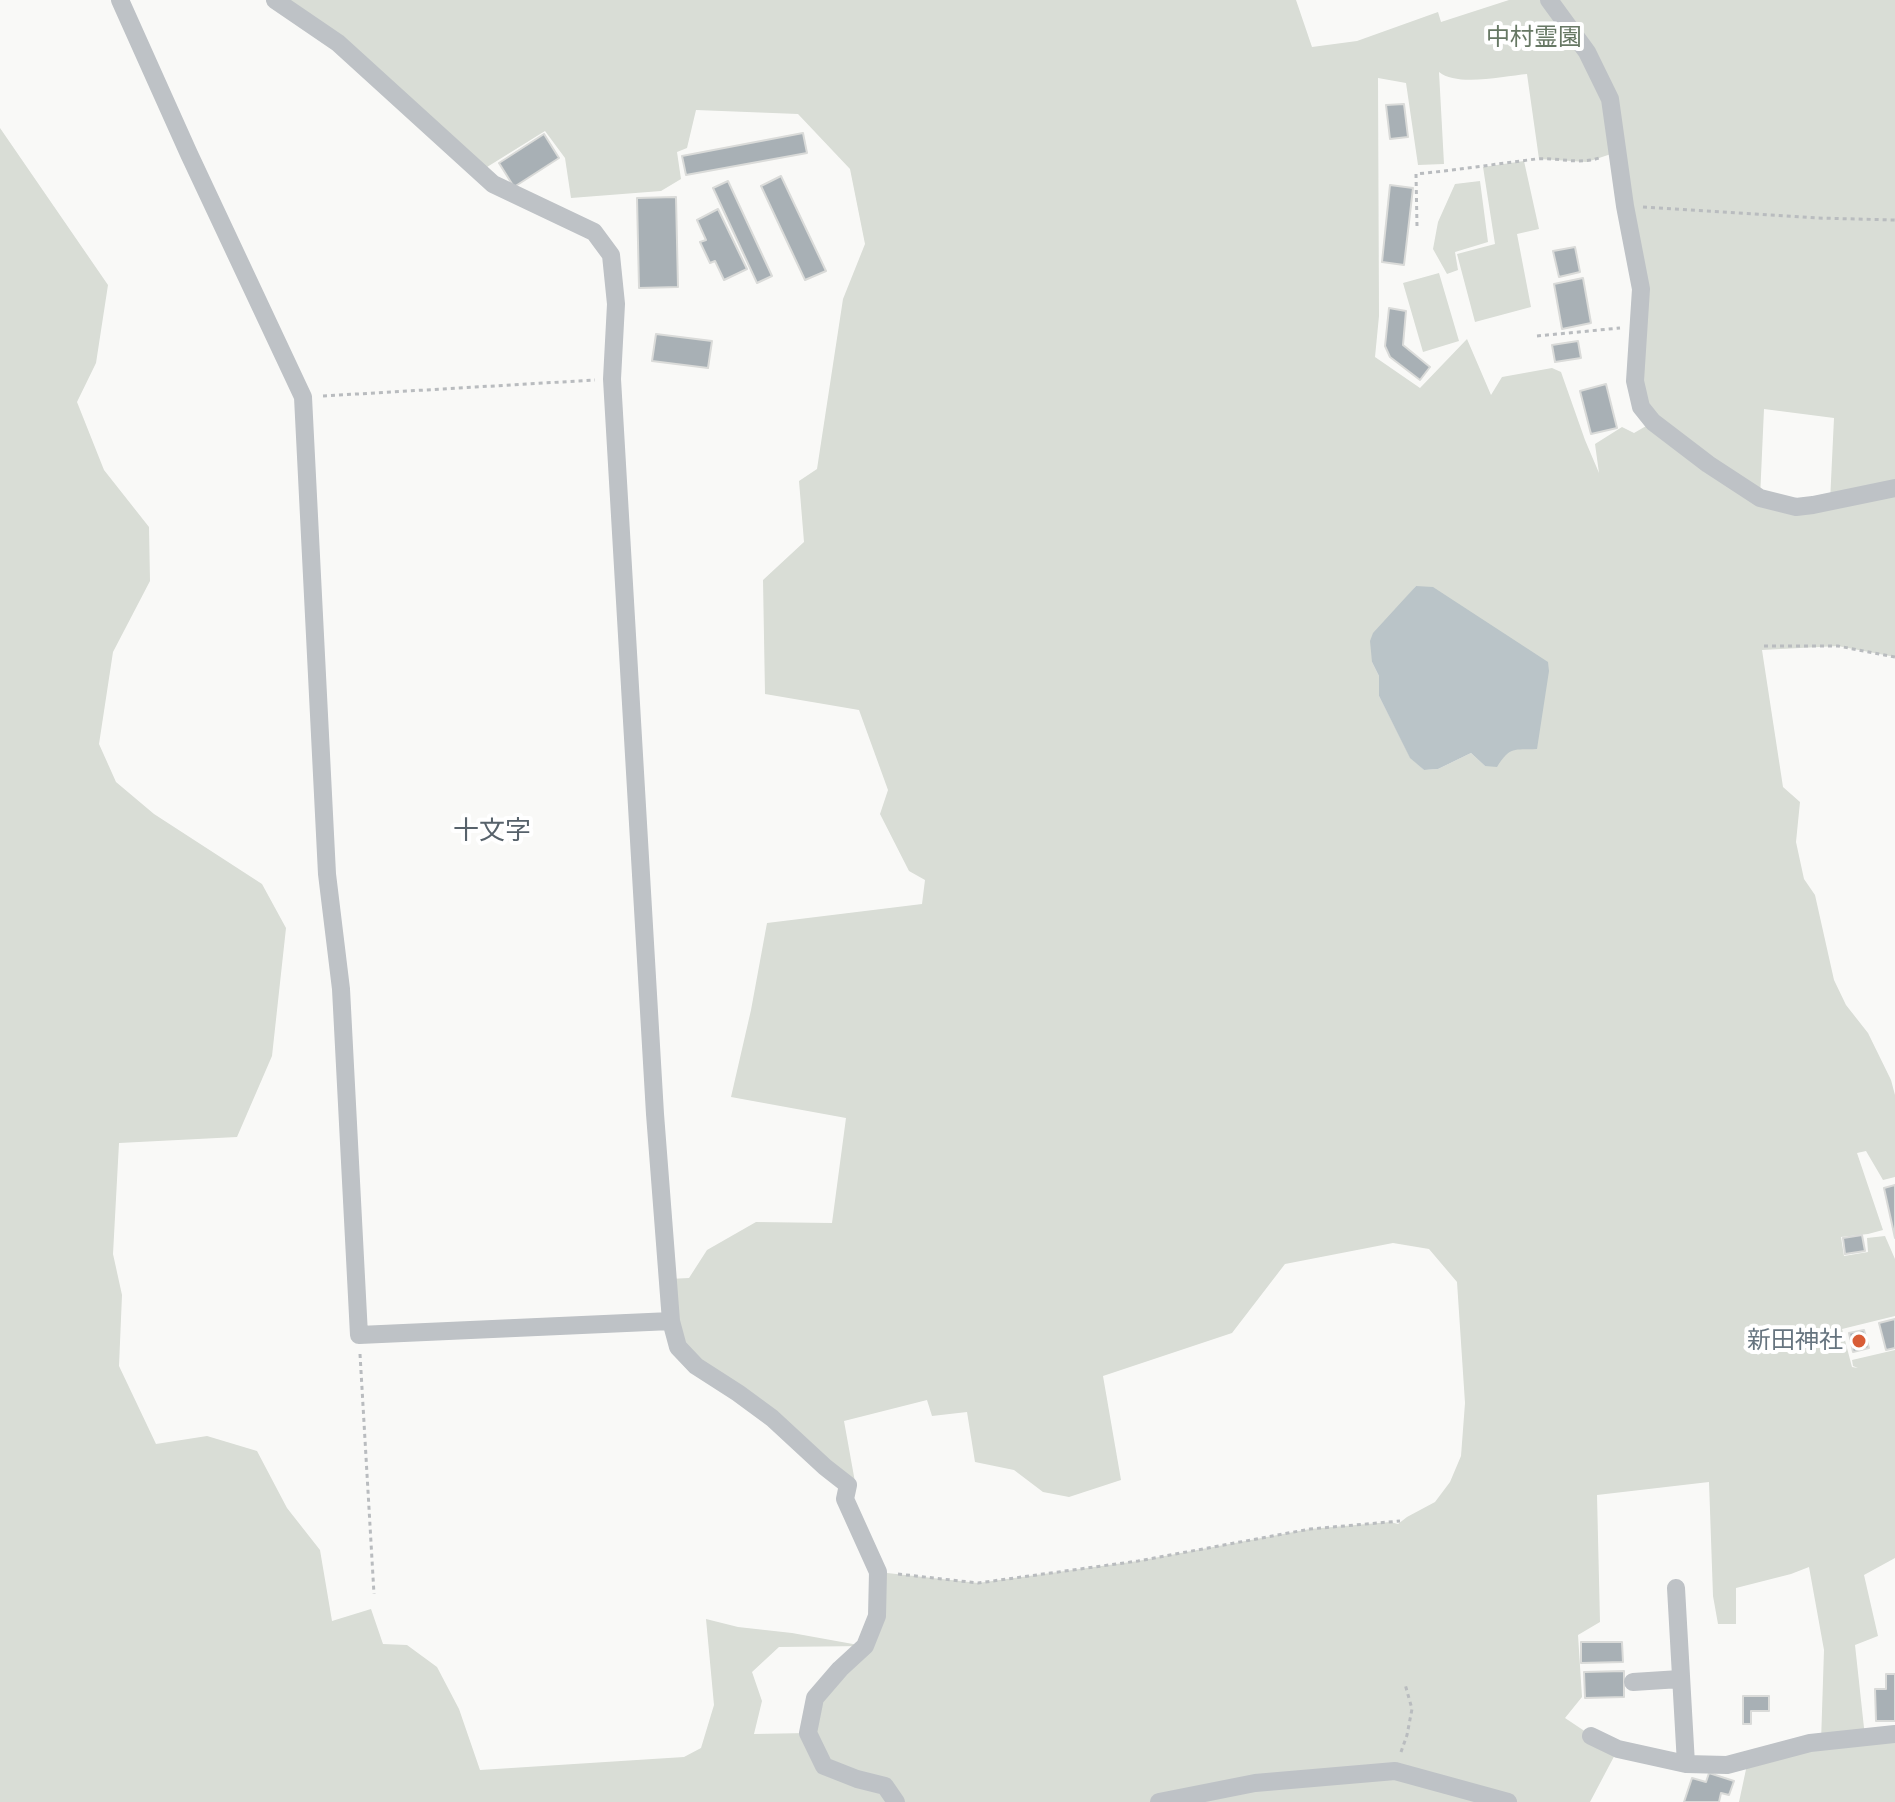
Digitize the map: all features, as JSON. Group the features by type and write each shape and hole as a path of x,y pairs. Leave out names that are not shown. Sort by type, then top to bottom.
{"street":[{"path":"120,0 303,397 327,874 341,989 359,1335 671,1321"},
{"path":"275,0 338,43 493,184 594,232 611,255 616,304 612,379 654,1099 671,1321 678,1347 696,1366 772,1418 848,1485 845,1499 878,1572 877,1616 865,1646 815,1698 808,1733 824,1766 885,1786 896,1802"},
{"path":"1549,0 1587,52 1610,99 1625,206 1641,289 1635,381 1641,407 1653,422 1760,498 1796,507 1895,488"},
{"path":"1676,1588 1686,1764"},
{"path":"1633,1682 1680,1679"},
{"path":"1591,1736 1618,1749 1686,1764 1727,1765 1810,1743 1895,1734"},
{"path":"1159,1802 1255,1783 1395,1771 1508,1802"}],"path":[{"path":"1417,226 1416,174 1539,159 1587,162 1618,152"},
{"path":"1625,206 1895,220"},
{"path":"1537,336 1640,327"},
{"path":"303,397 612,379"},
{"path":"1764,646 1838,646 1895,657"},
{"path":"359,1335 374,1594"},
{"path":"878,1572 978,1583 1138,1561 1310,1529 1400,1521"},
{"path":"1395,1771 1412,1709 1405,1684"}],"green space":[{"name":"中村霊園","path":"275,0 1296,0 1312,47 1357,41 1438,12 1441,22 1509,0 1895,0 1895,657 1838,646 1762,650 1783,787 1800,802 1796,842 1804,879 1815,895 1834,980 1846,1005 1868,1033 1895,1095 1895,1177 1883,1180 1866,1151 1857,1153 1883,1230 1841,1237 1844,1256 1868,1252 1867,1238 1885,1236 1895,1259 1895,1316 1842,1329 1852,1367 1858,1368 1853,1366 1852,1360 1895,1350 1895,1558 1864,1575 1878,1636 1855,1645 1865,1737 1895,1734 1895,1802 1739,1802 1748,1760 1821,1742 1824,1650 1809,1567 1736,1588 1736,1624 1718,1624 1713,1596 1709,1482 1597,1495 1600,1622 1578,1635 1582,1697 1565,1718 1618,1749 1590,1802 0,1802 0,128 108,285 96,363 77,402 104,470 149,527 150,581 113,652 99,744 116,782 154,814 262,884 286,928 272,1056 237,1137 119,1143 113,1254 122,1295 119,1366 156,1444 207,1436 257,1451 287,1508 320,1550 332,1621 371,1609 383,1644 407,1645 437,1667 459,1709 480,1770 684,1757 701,1748 714,1705 706,1619 738,1627 864,1646 878,1572 978,1583 1138,1561 1310,1529 1390,1522 1398,1524 1435,1502 1450,1482 1461,1456 1465,1403 1457,1282 1429,1249 1393,1243 1285,1264 1232,1333 1103,1376 1121,1480 1069,1497 1043,1492 1014,1470 975,1462 967,1412 932,1416 927,1400 844,1421 855,1482 678,1347 669,1279 689,1278 707,1250 756,1222 832,1223 846,1118 731,1097 767,923 922,904 925,880 909,871 880,814 888,790 859,710 765,694 763,580 804,542 799,481 817,469 843,299 865,244 850,169 798,114 696,110 687,148 677,152 681,179 661,191 571,198 565,158 545,131 479,172","holes":["1439,72 1469,80 1527,74 1539,159 1587,162 1617,152 1640,327 1641,407 1653,422 1634,433 1622,427 1595,444 1599,473 1561,372 1552,368 1502,377 1491,395 1467,339 1420,388 1375,357 1379,316 1378,78 1406,83 1418,165 1444,164","1764,409 1834,418 1830,502 1760,498","1416,586 1511,750 1485,766 1471,753 1438,769 1424,770 1410,757 1379,696 1379,676 1372,662 1406,598","864,1646 815,1698 808,1733 754,1734 762,1701 752,1672 779,1647"]},
{"path":"1524,161 1539,229 1517,234 1531,307 1475,322 1457,254 1495,244 1483,167"},
{"path":"1480,181 1488,242 1455,252 1458,270 1447,274 1433,249 1438,222 1455,184"},
{"path":"1439,273 1459,341 1423,352 1403,283"}],"shaded area":[{"path":"1416,586 1433,587 1548,662 1537,749 1513,750 1497,767 1485,766 1471,753 1438,769 1424,770 1410,758 1379,696 1379,676 1372,662 1370,641 1373,633"}],"building":[{"path":"1404,104 1408,137 1390,139 1386,105"},
{"path":"803,133 807,153 686,175 682,156"},
{"path":"544,134 559,158 514,187 499,163"},
{"path":"781,176 826,271 805,280 761,186"},
{"path":"728,181 772,276 757,283 713,188"},
{"path":"1390,185 1413,188 1404,265 1382,262"},
{"path":"676,197 678,287 639,288 637,198"},
{"path":"718,209 747,269 724,280 715,261 710,263 700,242 706,240 697,220"},
{"path":"1575,247 1580,272 1559,277 1553,251"},
{"path":"1583,278 1591,323 1562,329 1554,284"},
{"path":"1389,308 1406,311 1403,345 1430,367 1420,380 1390,357 1385,346"},
{"path":"656,334 712,341 708,368 652,361"},
{"path":"1578,341 1581,358 1555,362 1552,345"},
{"path":"1606,384 1617,428 1591,434 1580,391"},
{"path":"1895,1185 1895,1238 1884,1188"},
{"path":"1862,1235 1865,1251 1845,1254 1843,1238"},
{"path":"1895,1319 1895,1348 1886,1350 1879,1323"},
{"name":"新田神社","path":"1864,1330 1869,1348 1853,1352 1849,1333"},
{"path":"1581,1642 1622,1642 1623,1662 1581,1663"},
{"path":"1624,1671 1624,1697 1585,1698 1584,1672"},
{"path":"1886,1674 1895,1674 1895,1721 1876,1721 1875,1689 1886,1689"},
{"path":"1743,1696 1769,1696 1769,1711 1751,1711 1751,1724 1743,1724"},
{"path":"1709,1773 1734,1781 1729,1795 1721,1793 1719,1802 1684,1802 1692,1778 1706,1782"}],"place":[{"name":"新田神社","path":"1859,1341"}],"district":[{"name":"十文字","path":"492,831"}]}
